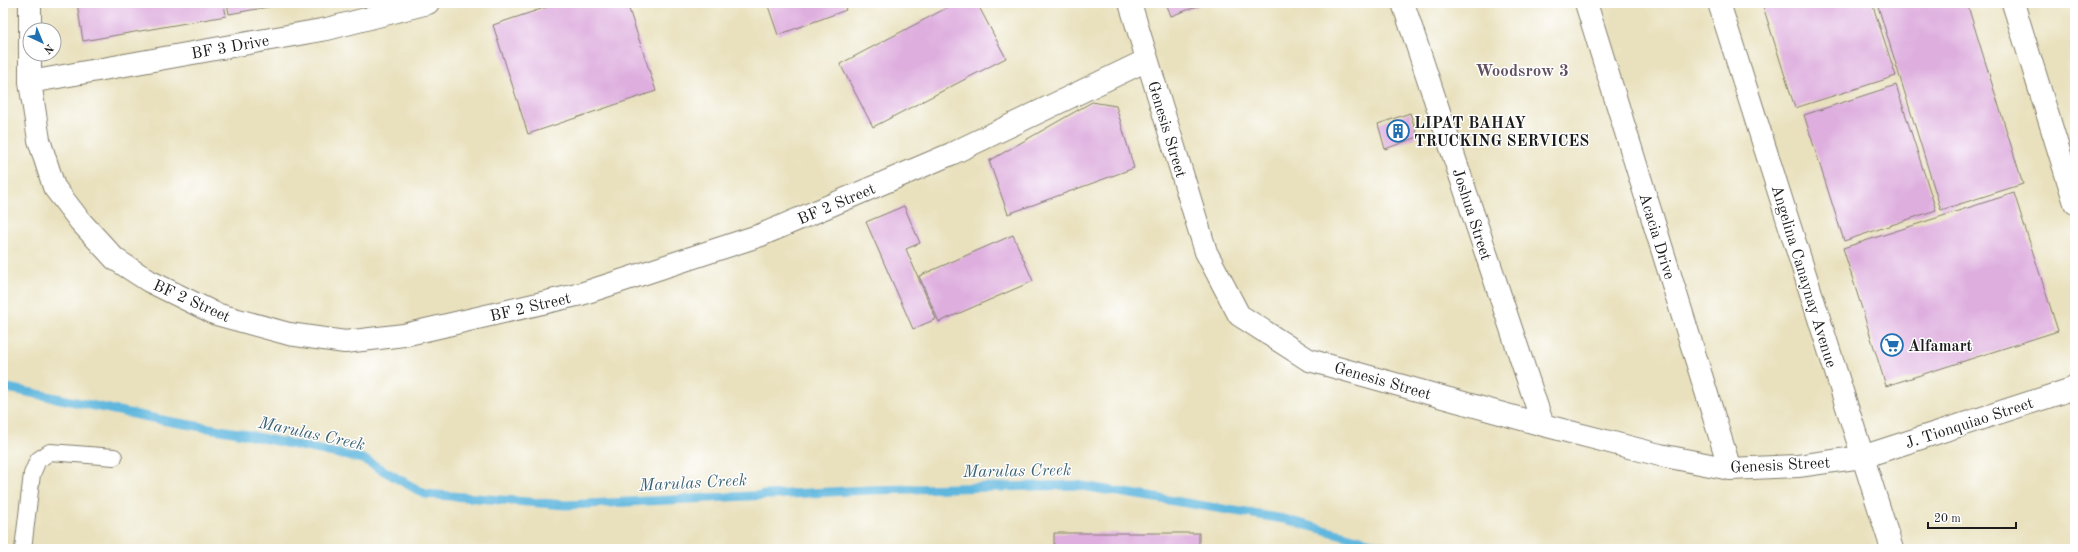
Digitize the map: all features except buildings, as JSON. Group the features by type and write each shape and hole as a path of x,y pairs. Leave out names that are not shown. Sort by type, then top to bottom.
{"street":[{"path":"30,3 30,22"},
{"name":"BF 3 Drive","path":"30,82 327,29 428,3"},
{"name":"Genesis Street","path":"1130,3 1206,252 1238,315 1310,360 1543,425 1660,455 1730,469 1798,466 1862,457"},
{"name":"Joshua Street","path":"1403,3 1543,425"},
{"name":"Acacia Drive","path":"1586,3 1730,469"},
{"name":"Angelina Canaynay Avenue","path":"1720,3 1892,549"},
{"path":"2013,3 2075,203"},
{"name":"BF 2 Street","path":"30,62 30,82 38,140 54,187 80,221 115,259 149,281 216,314 289,334 345,342 404,335 581,294 761,235 951,154 1147,60"},
{"name":"J. Tionquiao Street","path":"1862,457 2072,389 2075,386"}],"lane":[{"path":"23,549 32,474 38,460 50,452 114,457"}],"waterway":[{"name":"Marulas Creek","path":"3,387 363,459 425,494 566,505 870,490 1076,485 1284,519 1394,549"}],"place":[{"name":"LIPAT BAHAY TRUCKING SERVICES","path":"1398,131"},
{"name":"Alfamart","path":"1892,345"}],"district":[{"name":"Woodsrow 3","path":"1522,70"}]}
